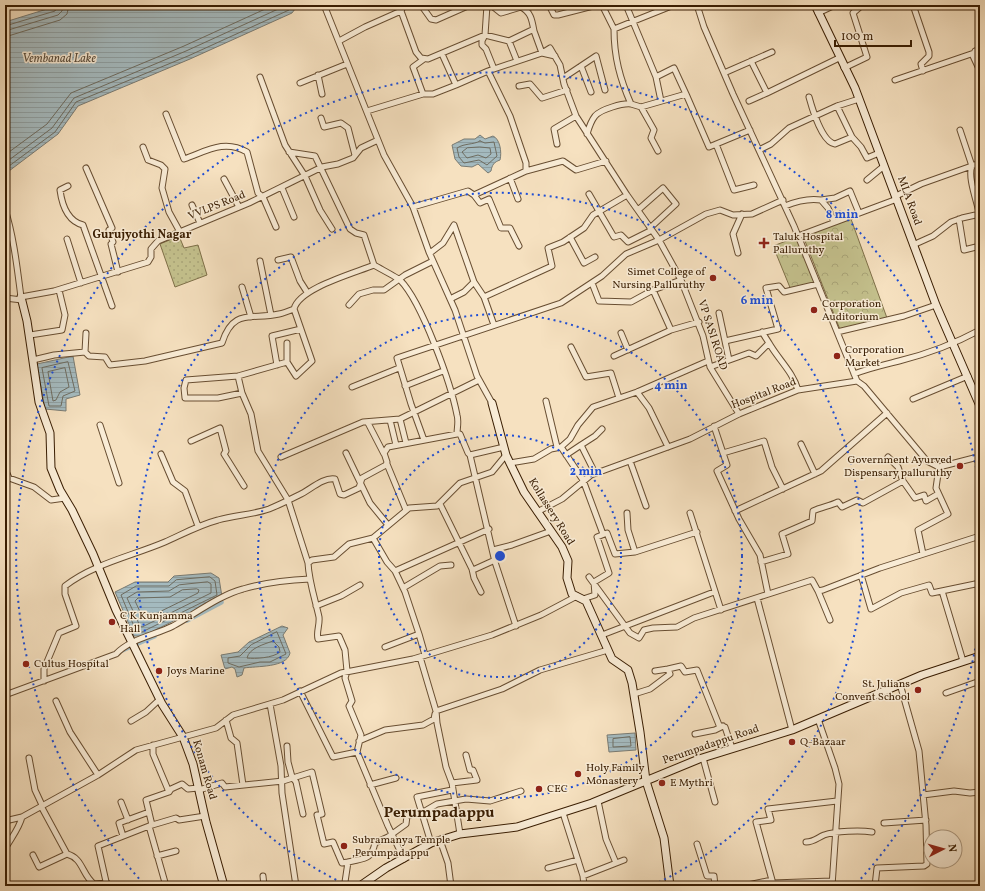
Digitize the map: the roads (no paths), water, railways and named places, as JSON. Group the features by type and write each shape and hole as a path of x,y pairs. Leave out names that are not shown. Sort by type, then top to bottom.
{"street":[{"path":"324,5 378,140 390,168 412,208 450,299 479,380 492,403"},
{"path":"339,41 365,27 401,11 404,5"},
{"path":"421,5 431,19 436,20 470,5"},
{"path":"487,5 485,35 482,45 486,49 494,69"},
{"path":"491,5 501,12 534,5"},
{"path":"549,5 554,15 597,5"},
{"path":"602,5 614,29 614,52 624,87 631,104"},
{"path":"626,5 656,77 661,101"},
{"path":"614,29 674,5"},
{"path":"697,5 704,27 724,73 783,200 857,381 864,386 927,461 938,467 974,458 980,461"},
{"name":"MLA Road","path":"815,5 859,99 936,305 980,406"},
{"path":"818,13 835,5"},
{"path":"844,68 867,57 852,13 862,5"},
{"path":"914,5 929,52 929,56 922,61 923,71"},
{"path":"367,111 423,94 433,94 488,71 542,53 534,31 532,19 522,7"},
{"path":"401,11 416,52 421,58 428,59 442,54 485,35 509,42 526,32 534,31"},
{"path":"509,42 517,61"},
{"name":"VP SASI ROAD","path":"542,53 550,48 555,56 560,65 576,116 627,195 659,240 681,280 698,322 710,367 739,414"},
{"path":"895,80 980,50"},
{"path":"724,73 772,52"},
{"path":"974,53 980,71"},
{"path":"442,54 456,85"},
{"path":"563,78 596,56 605,90"},
{"path":"423,94 413,67 424,58"},
{"path":"749,101 839,58"},
{"path":"751,61 767,93"},
{"path":"300,83 347,64"},
{"path":"581,66 590,92"},
{"path":"656,77 674,68 709,147 750,130"},
{"path":"488,71 510,116 526,163 526,171"},
{"path":"318,75 322,94"},
{"path":"260,77 285,145 305,176 320,210 332,229"},
{"path":"519,86 530,84 542,98 567,90"},
{"path":"587,134 590,123 596,114 624,103 641,107 686,94"},
{"path":"809,97 812,110 827,139 832,144 852,137"},
{"path":"759,150 771,144 789,128 816,117 837,106 859,99"},
{"path":"837,106 852,137 861,147 867,158 879,153"},
{"path":"641,107 654,130 651,138 658,151"},
{"path":"166,114 184,159 220,145 240,148 248,152 258,193 263,197 276,227"},
{"path":"557,144 554,129 576,116"},
{"path":"321,118 324,127 341,123 348,128 355,155"},
{"path":"913,245 933,236 951,222 959,218 980,216 972,184 970,170 972,166 960,130"},
{"name":"VVLPS Road","path":"5,298 22,299 59,290 148,262 152,257 152,249 158,241 239,208 322,167 338,164 355,155 361,148 378,140"},
{"path":"716,144 734,190 754,185"},
{"path":"143,147 148,160 161,165 165,169 162,188 169,212 180,232"},
{"path":"289,152 315,156 322,167 350,228 356,233 364,235 374,265 390,275 400,279 414,300 434,345 443,370 458,417 457,434"},
{"path":"474,195 526,171 563,161 576,170 606,161"},
{"path":"798,236 859,214 897,198 921,184 980,163"},
{"path":"867,180 884,166"},
{"path":"86,168 112,228 109,230 113,242 111,244 118,272"},
{"path":"510,178 518,199"},
{"path":"224,180 239,208"},
{"path":"68,186 60,190 61,198 67,214 74,223 83,225 112,306"},
{"path":"282,188 294,217"},
{"path":"589,194 598,212 614,237 621,235 628,242 651,229 676,204 663,188 638,210"},
{"path":"412,208 468,191 474,195 480,203 489,199 501,228 510,228 519,246"},
{"path":"785,206 799,201 835,198 850,191 859,214"},
{"path":"484,297 552,266 548,248 584,228 593,215 627,195"},
{"path":"424,440 399,368 397,358 560,303 592,282 626,254 659,240 688,223 720,210 733,215 752,214 783,200"},
{"path":"821,200 828,208 834,222"},
{"path":"192,205 200,223"},
{"path":"5,209 12,229 22,299"},
{"path":"738,253 733,234 742,214"},
{"path":"959,218 964,250 980,246"},
{"path":"430,253 443,243 454,225 474,282 484,297 494,325"},
{"path":"570,237 584,263 596,257"},
{"path":"68,239 81,283"},
{"path":"278,260 291,257 300,281 307,292"},
{"path":"260,261 271,315"},
{"path":"349,306 359,294 373,290 384,290 400,279 433,261"},
{"path":"287,343 286,362 296,376 312,361 294,309 295,305 307,292 374,265"},
{"path":"592,282 599,301 631,302 653,290 681,280"},
{"path":"450,299 464,292 474,282"},
{"path":"726,341 778,329 766,288 779,286 784,292 818,284"},
{"path":"242,287 251,317"},
{"path":"30,336 62,330 65,315 59,290"},
{"path":"653,290 671,330"},
{"name":"Konam Road","path":"22,299 30,336 39,402 50,433 51,468 99,567 116,610 160,699 183,737 192,764 224,886"},
{"path":"837,332 904,316 936,305"},
{"path":"86,333 86,352 89,356 105,357 110,365 145,361 222,343 226,330 233,323 244,317 280,314 294,309"},
{"path":"719,313 729,360"},
{"path":"614,356 671,330 698,322"},
{"path":"277,364 272,336 301,329"},
{"path":"854,374 870,367 899,361 954,344 980,330"},
{"path":"762,332 778,359 792,374 798,390"},
{"path":"621,333 628,350"},
{"path":"710,367 749,353 756,356 769,343"},
{"path":"571,347 586,377 611,373 619,398"},
{"path":"33,360 54,355 86,352"},
{"path":"510,463 534,459 559,447 570,439 578,425 593,407 637,392 708,361"},
{"path":"242,393 218,398 185,398 184,388 186,380 238,376 286,362"},
{"path":"352,387 399,368"},
{"path":"405,386 443,370"},
{"path":"238,376 242,393 251,414 258,451 288,500 308,563 319,622 317,635 318,639 339,636 344,650 347,670 345,678 352,701 348,706 361,735 357,752 370,785 404,859"},
{"path":"913,399 968,376"},
{"path":"281,458 363,422 368,423 400,419 479,380"},
{"name":"Hospital Road","path":"537,512 562,499 583,480 595,473 690,439 739,414 798,390 857,381"},
{"path":"637,392 648,408 668,447"},
{"path":"546,401 559,447 583,480 604,534"},
{"name":"Kollassery Road","path":"492,403 506,455 524,492 562,547 568,561 567,578 572,594 580,598 593,613 614,661 626,667 634,694 643,748 646,781 664,838 670,886"},
{"path":"735,511 815,474 887,413"},
{"path":"400,419 406,443"},
{"path":"390,420 396,445"},
{"path":"368,423 384,454 406,510"},
{"path":"100,425 119,483"},
{"path":"714,426 727,465 717,471 735,511 760,555 768,594"},
{"path":"191,441 220,428 226,451 224,454 244,486"},
{"path":"566,455 595,436 602,429"},
{"path":"384,454 387,448 396,445 460,434 467,452 470,455 495,560 516,626"},
{"path":"723,453 764,441 772,468 783,489"},
{"path":"581,444 595,473"},
{"path":"801,444 815,474"},
{"path":"470,455 504,447"},
{"path":"346,453 370,503 388,525"},
{"path":"161,454 173,482 185,491 198,526"},
{"path":"308,563 312,560 334,557 349,544 373,538 406,510 414,506 434,507 440,504 454,487 475,476 492,472 506,455"},
{"path":"888,457 898,467 903,481 916,498 924,495 926,501 938,494"},
{"path":"630,461 646,506"},
{"path":"44,681 44,669 60,633 76,626 65,594 65,586 74,579 99,567 165,542 198,526 225,518 255,514 288,500 328,479 334,479 341,495 359,488 366,476 387,464"},
{"path":"923,554 918,530 948,514 936,488 938,467"},
{"path":"5,469 9,478 34,487 51,500 65,498"},
{"path":"761,562 788,554 782,534 812,521 813,512 820,508 824,509 838,502 842,507 857,500 863,503 903,481"},
{"path":"440,504 458,543 473,570 474,578 481,592"},
{"path":"627,513 628,530 635,552"},
{"path":"690,513 720,610"},
{"path":"395,571 488,529"},
{"path":"493,550 551,531"},
{"path":"594,582 609,573 597,537 608,533 615,554 635,552 697,532"},
{"path":"818,591 861,575 980,536"},
{"path":"373,538 387,562 395,571 403,588 419,634 422,656 436,711 446,767 452,782 453,801 460,834"},
{"path":"473,570 495,560"},
{"path":"403,588 440,566 451,565"},
{"path":"861,575 871,609 901,593 929,585 932,593 980,583"},
{"path":"589,577 630,633 639,638 644,630 677,627 694,618 812,580 830,620"},
{"path":"5,695 116,654 121,649 172,626 243,589 278,581 310,579"},
{"path":"5,821 22,817 98,776 128,754 153,745 216,728 233,715 270,704 347,670 367,669 422,656 492,635 580,598 595,595 594,582"},
{"path":"316,606 341,596 360,585"},
{"path":"942,591 963,661"},
{"path":"602,635 714,592"},
{"path":"757,598 792,730"},
{"path":"385,647 419,634"},
{"path":"436,711 502,689 540,670 608,650"},
{"name":"Perumpadappu Road","path":"360,886 404,859 440,840 460,834 517,827 563,813 598,801 703,758 792,730 900,684 980,656"},
{"path":"655,671 681,666 685,672 697,670 719,725 725,727 732,748"},
{"path":"634,694 650,689 662,681 670,674 668,669"},
{"path":"946,694 980,680"},
{"path":"875,886 878,868 926,866 928,858 926,820 917,741 900,684"},
{"path":"300,691 333,757 357,752"},
{"path":"132,720 146,712 160,699"},
{"path":"56,701 70,732 98,776"},
{"path":"270,704 277,738 283,781 282,793 296,886"},
{"path":"359,741 385,730 423,725 434,719 436,711"},
{"path":"746,885 772,883 832,884 839,784 818,719"},
{"path":"226,720 231,738 237,744 243,784"},
{"path":"695,734 715,730 723,726"},
{"path":"153,745 153,754 169,792"},
{"path":"287,746 292,777 296,782 303,814"},
{"path":"452,782 477,780 473,770 470,770 466,755"},
{"path":"29,758 35,790 41,806 67,854"},
{"path":"703,758 715,802"},
{"path":"166,886 157,856 146,800 169,792 171,789 182,784 188,789 198,789 222,783 225,787 283,781 312,772 322,814 317,815 324,844 333,842 342,863 369,858 373,853 375,844 406,824 407,816 421,812 437,804 466,799 490,801 520,791"},
{"path":"370,785 396,778"},
{"path":"431,844 417,797 452,790"},
{"path":"923,795 954,791 970,793 980,792"},
{"path":"772,883 756,822 770,820 768,809 837,800"},
{"path":"598,801 606,838 616,863"},
{"path":"121,802 128,820"},
{"path":"123,836 119,823 149,812"},
{"path":"563,813 583,876 584,886"},
{"path":"33,855 39,867 67,854 74,856 79,860 88,879 94,884 107,883 108,886 98,846 176,818 179,820 205,816"},
{"path":"5,849 12,835 19,829 22,817"},
{"path":"884,823 926,820"},
{"path":"806,842 814,842 824,835 849,831 872,832"},
{"path":"440,840 448,863 451,886"},
{"path":"697,844 707,876 714,876 715,886"},
{"path":"157,856 176,851"},
{"path":"548,868 578,860"},
{"path":"583,876 624,860"},
{"path":"347,886 345,882 348,862"},
{"path":"263,876 264,886"},
{"path":"87,886 88,879"}],"water":[{"name":"Vembanad Lake","path":"60,5 298,5 292,13 190,59 78,106 58,134 5,174 5,22"},
{"path":"480,135 485,139 493,136 500,146 500,160 494,164 491,171 488,173 478,164 472,167 461,166 455,159 452,145 464,139 475,139"},
{"path":"73,356 80,395 66,399 66,411 45,409 37,364"},
{"path":"211,573 219,578 222,597 143,636 134,636 115,592 135,582 168,582 174,576"},
{"path":"282,626 288,628 283,635 290,653 288,658 277,664 244,668 242,675 237,677 235,669 232,667 225,669 221,655 238,652 249,642"},
{"path":"635,733 636,750 609,752 607,735"}],"waterway":[{"path":"187,620 221,602"},
{"path":"122,650 154,636"}],"place":[{"name":"Taluk Hospital Palluruthy","path":"764,243"},
{"name":"Simet College of Nursing Palluruthy","path":"713,278"},
{"name":"Corporation Auditorium","path":"814,310"},
{"name":"Corporation Market","path":"837,356"},
{"name":"Government Ayurved Dispensary palluruthy","path":"960,466"},
{"name":"C K Kunjamma Hall","path":"112,622"},
{"name":"Cultus Hospital","path":"26,664"},
{"name":"Joys Marine","path":"159,671"},
{"name":"St. Julians Convent School","path":"918,690"},
{"name":"Q-Bazaar","path":"792,742"},
{"name":"Holy Family Monastery","path":"578,774"},
{"name":"E Mythri","path":"662,783"},
{"name":"CEC","path":"539,789"},
{"name":"Subramanya Temple ,Perumpadappu","path":"344,846"}],"district":[{"name":"Gurujyothi Nagar","path":"142,235"},
{"name":"Perumpadappu","path":"439,813"}]}
